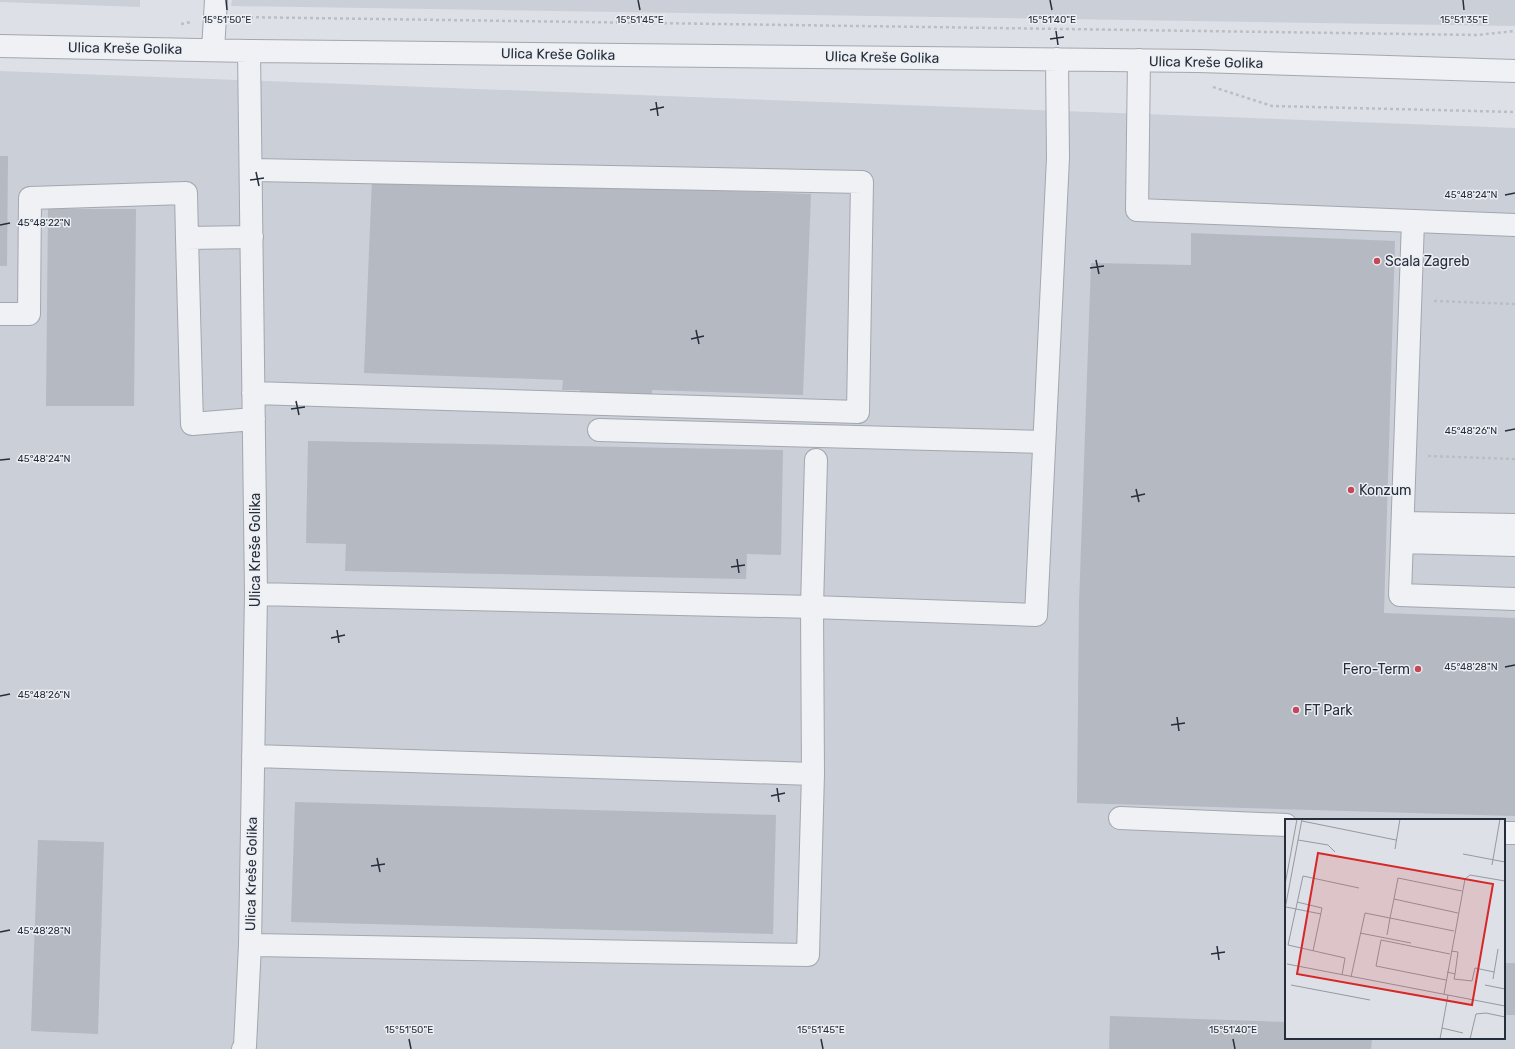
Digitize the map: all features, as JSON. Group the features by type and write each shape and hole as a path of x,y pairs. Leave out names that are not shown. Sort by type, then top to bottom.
{"street":[{"path":"213,50 216,8"},
{"name":"Ulica Kreše Golika","path":"0,46 249,51 1206,61 1515,71"},
{"name":"Ulica Kreše Golika","path":"243,1049 245,1046 250,945 256,594 249,51"},
{"path":"256,594 812,607 1036,615 1058,158 1057,59"},
{"path":"1139,60 1136,210 1515,225"},
{"path":"251,170 862,182 858,412 253,393"},
{"path":"0,314 29,314 30,198 186,193 192,424 254,419"},
{"path":"1413,221 1400,595 1515,600"},
{"path":"187,238 252,236"},
{"path":"599,430 1044,442"},
{"path":"250,945 808,955 813,774 812,607 816,460"},
{"path":"1402,532 1515,525"},
{"path":"1402,532 1515,545"},
{"path":"253,756 813,774"},
{"path":"1120,818 1285,825"}],"path":[{"path":"216,8 1477,35 1515,31"},
{"path":"1212,87 1272,106 1515,112"},
{"path":"1410,300 1515,304"},
{"path":"1405,456 1515,459"}],"shaded area":[{"path":"0,0 140,0 140,7 0,2"},
{"path":"232,0 1515,0 1515,26 231,6"},
{"path":"0,71 1515,128 1515,1049 0,1049"}],"building":[{"path":"0,156 8,156 7,266 0,266"},
{"path":"372,178 811,194 803,395 652,390 652,399 580,397 580,390 562,390 563,380 364,373"},
{"path":"48,209 136,209 134,406 46,406"},
{"path":"1191,233 1395,241 1384,613 1515,618 1515,816 1077,803 1079,604 1091,263 1191,265"},
{"path":"308,441 783,450 781,555 747,554 746,579 345,571 346,544 306,543"},
{"path":"295,802 776,815 773,934 291,922"},
{"path":"38,840 104,842 98,1034 31,1031"},
{"path":"1505,963 1515,963 1515,1015 1505,1015"},
{"path":"1110,1016 1285,1022 1285,1039 1372,1039 1371,1049 1109,1049"}],"place":[{"name":"Scala Zagreb","path":"1377,261"},
{"name":"Konzum","path":"1351,490"},
{"name":"Fero-Term","path":"1418,669"},
{"name":"FT Park","path":"1296,710"}]}
